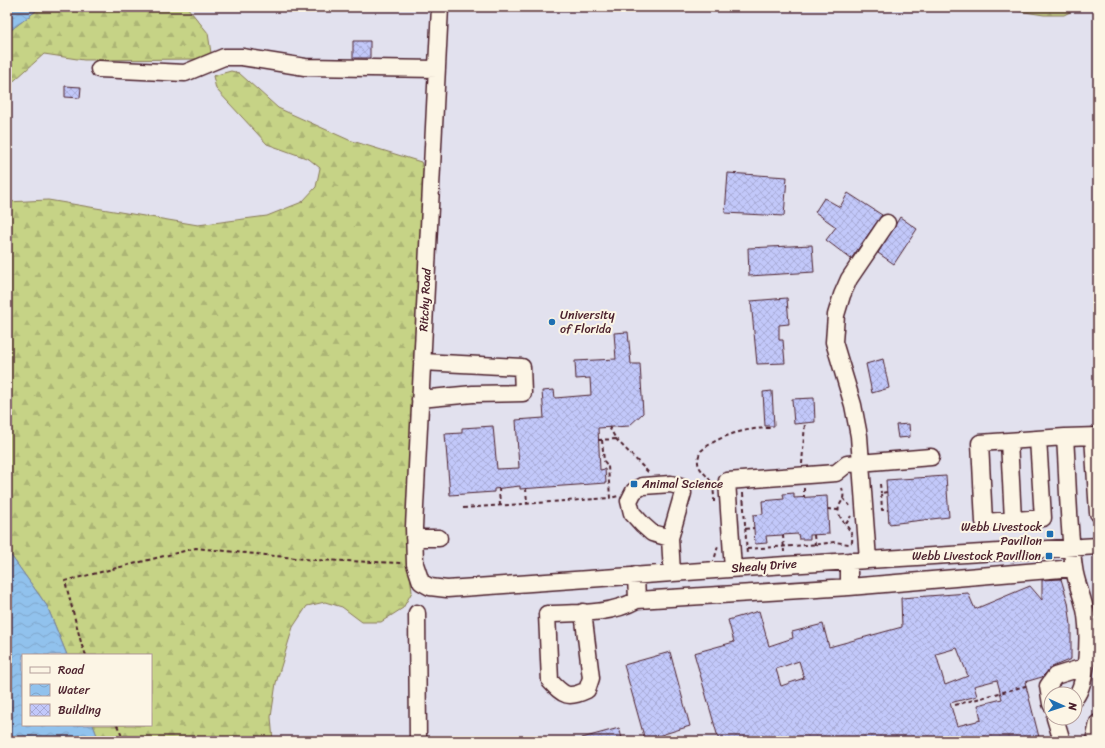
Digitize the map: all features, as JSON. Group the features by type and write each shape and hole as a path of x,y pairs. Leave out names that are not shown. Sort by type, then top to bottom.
{"street":[{"name":"Ritchy Road","path":"430,587 421,582 415,564 414,538 440,7"},
{"path":"99,69 185,73 224,57 242,57 305,67 437,69"},
{"path":"868,560 859,436 853,405 834,342 836,315 849,279 887,223"},
{"path":"420,399 473,394 522,393 522,366 422,362"},
{"path":"1038,439 1043,518 984,522 980,443 1065,437 1096,436 1098,513"},
{"path":"1065,437 1074,568 1086,615 1087,643 1081,686"},
{"path":"1009,441 1014,520"},
{"path":"732,569 728,481 836,474 847,464 931,458"},
{"path":"670,538 652,532 623,505 629,501 639,487 671,484 681,487 683,493 670,538 672,573"},
{"path":"414,538 439,538"},
{"name":"Shealy Drive","path":"430,587 454,589 1073,546 1098,546"},
{"path":"849,561 850,587"},
{"path":"583,612 591,678 587,690 575,696 562,694 550,681 547,614 612,610 627,606 637,600 850,587 1074,568"},
{"path":"636,576 637,600"},
{"path":"417,613 418,741"},
{"path":"1048,686 1052,678 1084,667"},
{"path":"1094,741 1098,723"},
{"path":"1057,726 1062,741"}],"path":[{"path":"802,460 805,423"},
{"path":"609,427 616,439 648,471 649,479"},
{"path":"598,440 616,439"},
{"path":"602,440 604,461 608,466 610,498"},
{"path":"880,484 882,510 888,510"},
{"path":"499,488 500,506"},
{"path":"526,488 527,504"},
{"path":"742,488 748,560"},
{"path":"747,549 815,545 835,542 849,544 852,538 846,524 840,517 838,510 843,498 842,488"},
{"path":"804,490 804,497"},
{"path":"881,493 887,492"},
{"path":"463,508 610,498 623,505"},
{"path":"843,498 848,502 852,510 846,524"},
{"path":"828,509 838,510"},
{"path":"746,529 754,528"},
{"path":"783,535 784,558"},
{"path":"814,535 815,545"},
{"path":"86,654 82,646 65,581 196,548 315,560 415,564"},
{"path":"955,705 1029,685"},
{"path":"117,726 124,741"}],"shaded area":[{"name":"University of Florida","path":"41,7 1098,7 1094,94 1098,94 1098,741 99,741 93,726 152,726 152,654 67,654 47,606 7,550 7,33"}],"green space":[{"path":"41,7 187,7 208,33 211,53 197,59 84,60 44,54 7,87 7,33"},
{"path":"992,7 1080,7 1064,15 1044,15"},
{"path":"231,71 239,73 278,108 349,140 421,162 425,175 407,547 412,592 403,608 381,622 362,622 342,607 325,602 307,606 293,627 276,683 271,717 273,741 99,741 93,726 152,726 152,654 67,654 47,606 7,550 7,202 48,200 198,225 267,216 302,202 316,187 320,168 309,159 267,144 216,89 213,76"}],"water":[{"path":"7,7 41,7 7,33"},
{"path":"7,550 47,606 67,654 22,654 22,726 93,726 99,741 7,741"}],"building":[{"path":"353,41 370,41 370,58 353,58"},
{"path":"65,86 81,87 80,98 65,97"},
{"path":"728,173 787,177 784,216 725,213"},
{"path":"848,193 882,215 851,259 826,240 836,227 815,212 824,198 840,207"},
{"path":"900,217 917,229 894,264 878,253"},
{"path":"812,245 814,272 749,276 748,248"},
{"path":"787,298 789,324 779,325 779,340 783,340 785,363 757,364 751,301"},
{"path":"628,332 631,364 640,364 643,413 629,426 598,428 600,470 605,469 606,483 520,489 520,486 494,489 494,492 450,495 445,434 462,433 462,428 493,426 497,469 519,468 516,420 544,418 542,391 554,390 555,398 591,395 590,378 576,379 575,361 616,359 614,333"},
{"path":"883,359 889,388 872,393 866,364"},
{"path":"772,391 774,426 765,426 763,392"},
{"path":"814,398 815,422 794,424 792,399"},
{"path":"909,424 910,437 898,438 896,425"},
{"path":"946,476 949,517 889,524 886,480"},
{"path":"794,493 794,498 827,496 829,534 810,535 810,539 799,539 798,534 766,536 767,543 755,544 753,515 763,514 762,501 784,499 783,494"},
{"path":"1061,579 1068,602 1071,625 1071,659 1052,667 1042,677 1025,682 1040,741 719,741 694,653 734,642 728,620 759,611 769,646 793,638 792,632 823,624 829,647 902,627 901,598 968,593 975,609 1030,586 1042,600 1042,580","holes":["957,648 968,676 945,685 936,654","799,661 804,678 781,686 776,669","997,680 1002,699 978,705 981,720 957,726 950,703 977,696 974,686"]},
{"path":"670,652 690,726 645,740 624,665"},
{"path":"619,728 623,741 582,741 582,738"}],"place":[{"name":"University of Florida","path":"552,322"},
{"name":"Animal Science","path":"634,484"},
{"name":"Webb Livestock Pavilion","path":"1050,534"},
{"name":"Webb Livestock Pavillion","path":"1049,556"}]}
